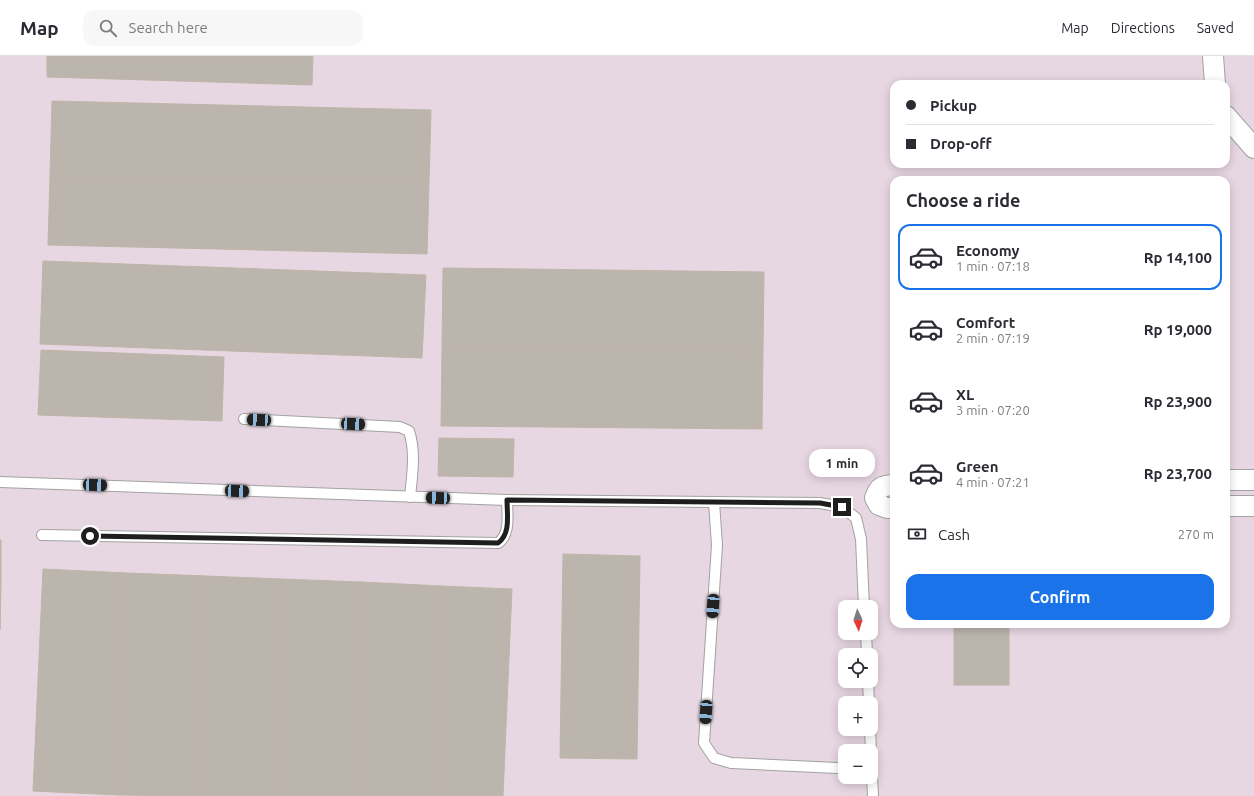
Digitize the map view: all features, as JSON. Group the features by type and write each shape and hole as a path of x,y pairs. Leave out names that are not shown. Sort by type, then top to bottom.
{"street":[{"path":"1213,56 1215,80"},
{"path":"1230,121 1254,148"},
{"path":"1230,480 1254,480"},
{"path":"890,485 884,486 877,490 875,498 879,505 890,508"},
{"path":"1230,506 1254,506"}],"lane":[{"path":"244,419 400,426 410,431 412,440 413,465 410,497"},
{"path":"0,482 507,500 820,503 842,507 856,518 862,539 864,600"},
{"path":"42,535 498,543 503,540 506,534 507,500"},
{"path":"714,502 717,545 704,743 714,758 731,763 838,768"},
{"path":"872,784 873,796"}],"shaded area":[{"path":"0,56 1254,56 1254,796 0,796"}],"building":[{"path":"47,56 313,56 312,85 47,77"},
{"path":"52,101 431,110 429,184 50,176"},
{"path":"50,176 429,184 427,254 48,245"},
{"path":"43,261 426,275 422,358 40,344"},
{"path":"443,268 764,272 763,352 442,349"},
{"path":"442,349 763,352 762,429 441,426"},
{"path":"41,350 224,357 222,421 38,415"},
{"path":"439,438 514,439 513,477 438,476"},
{"path":"1,540 1,583 0,583"},
{"path":"563,554 640,556 637,759 560,758"},
{"path":"43,569 127,573 117,795 33,791"},
{"path":"127,573 206,576 197,796 117,795"},
{"path":"206,576 282,579 273,796 197,796"},
{"path":"282,579 361,582 352,796 273,796"},
{"path":"361,582 442,586 433,796 352,796"},
{"path":"0,583 1,583 0,630"},
{"path":"442,586 512,589 503,796 433,796"},
{"path":"954,628 1009,628 1009,685 954,685"}],"route":[{"path":"90,536 498,543 503,540 506,534 507,500 678,503 820,503 842,507"}]}
